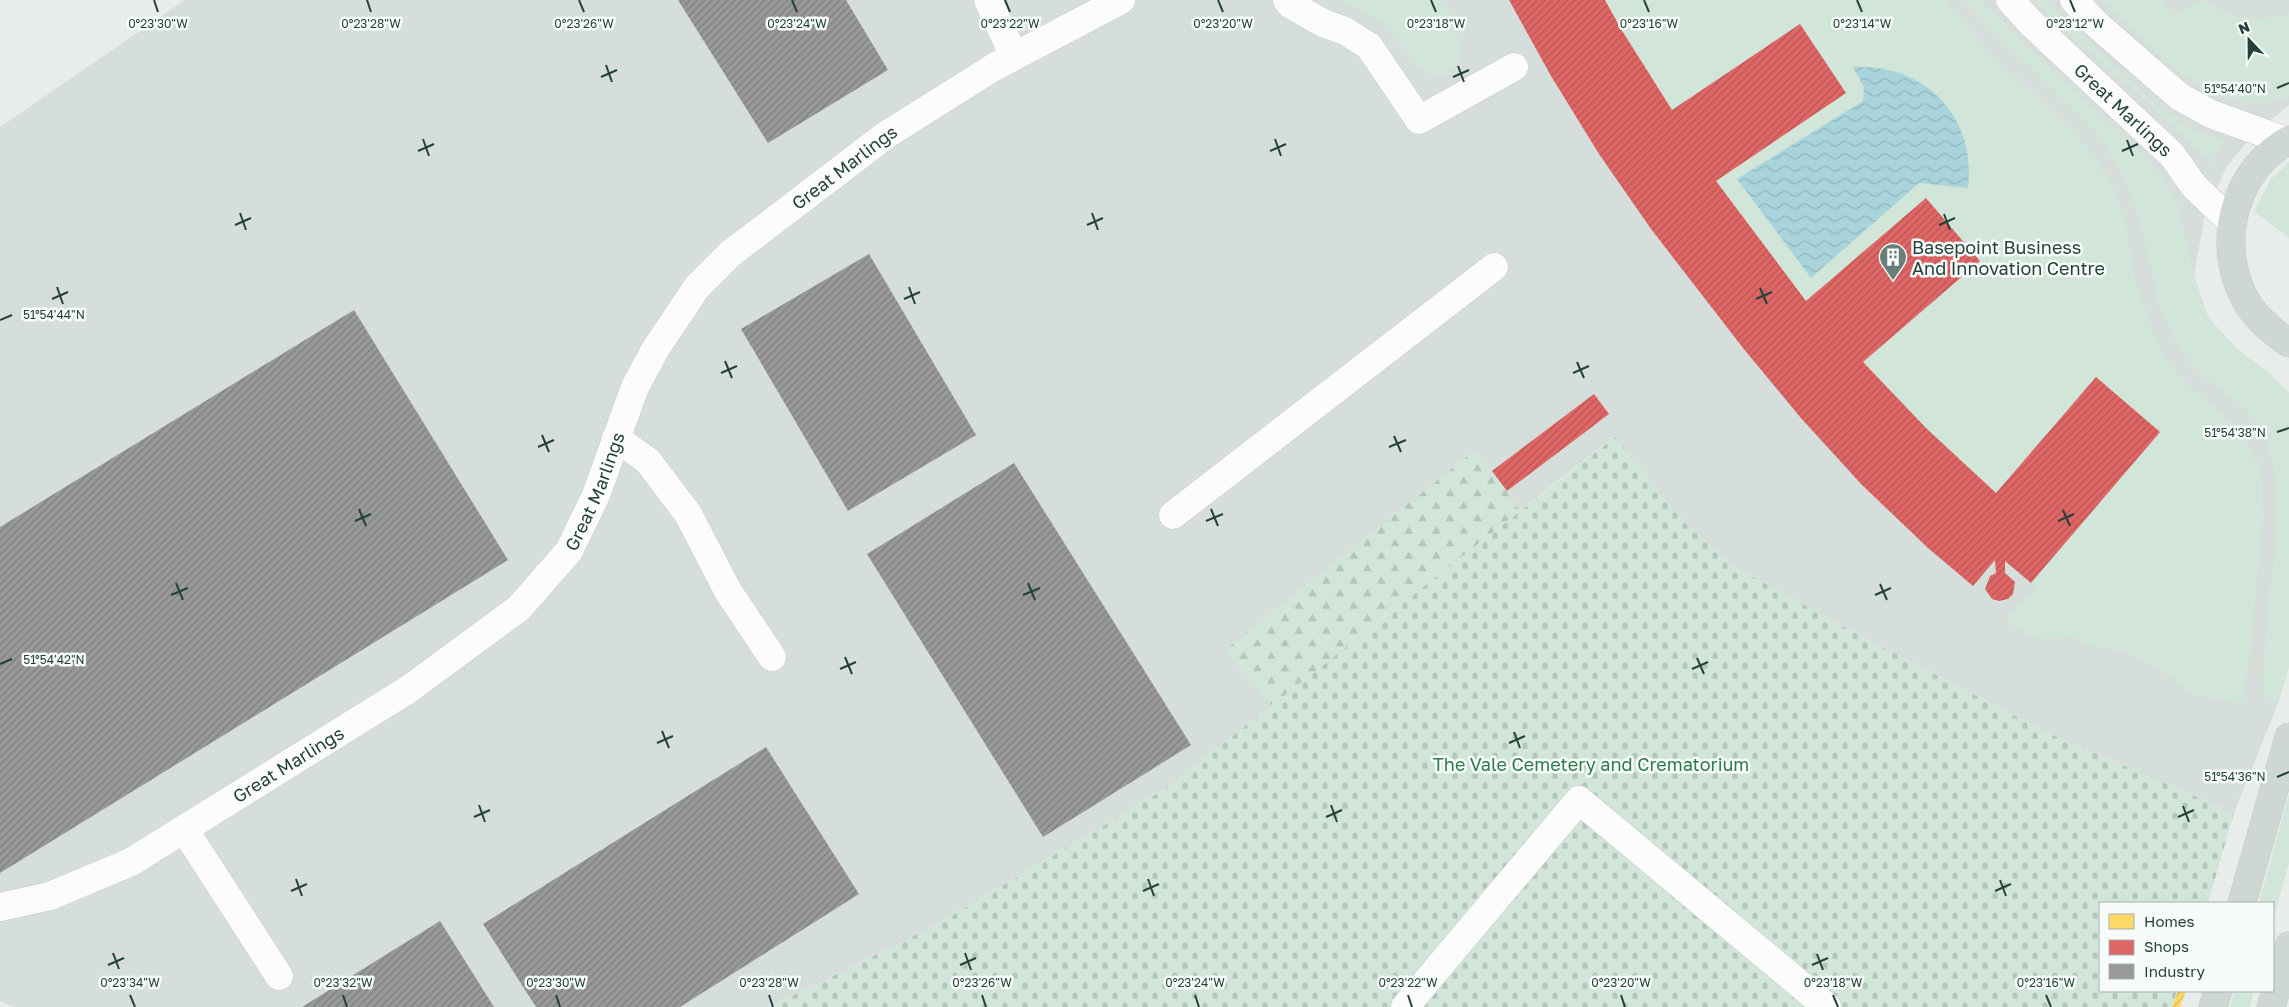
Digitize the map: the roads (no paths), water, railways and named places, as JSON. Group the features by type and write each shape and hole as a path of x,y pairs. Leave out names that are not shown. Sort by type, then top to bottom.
{"main road":[{"path":"2288,140 2266,156 2250,176 2239,198 2232,223 2230,247 2234,271 2243,294 2256,315 2273,332 2289,343"},
{"path":"2242,902 2289,737"},
{"path":"2271,1007 2289,946"},
{"path":"2213,1007 2218,992"}],"street":[{"path":"988,0 1014,56"},
{"name":"Great Marlings","path":"0,907 50,896 131,862 409,689 519,608 569,551 596,495 635,387 656,348 697,286 730,254 886,135 1014,56 1120,0"},
{"path":"1287,0 1290,4 1322,23 1344,31 1368,46 1419,120 1514,67"},
{"name":"Great Marlings","path":"2010,0 2032,24 2172,155 2194,186 2232,223"},
{"path":"2074,0 2094,23 2180,97 2211,114 2288,140"},
{"path":"1173,514 1494,267"},
{"path":"616,438 648,461 688,514 728,591 772,658"},
{"path":"1405,1007 1579,800 1827,1007"},
{"path":"184,829 279,976"}],"water":[{"path":"1853,67 1879,68 1902,74 1923,85 1940,99 1954,117 1964,138 1969,162 1968,188 1919,183 1811,278 1737,179 1863,101 1864,87"}],"place":[{"name":"Basepoint Business And Innovation Centre","path":"1893,281"}],"park label":[{"name":"The Vale Cemetery and Crematorium","path":"1591,764"}]}
